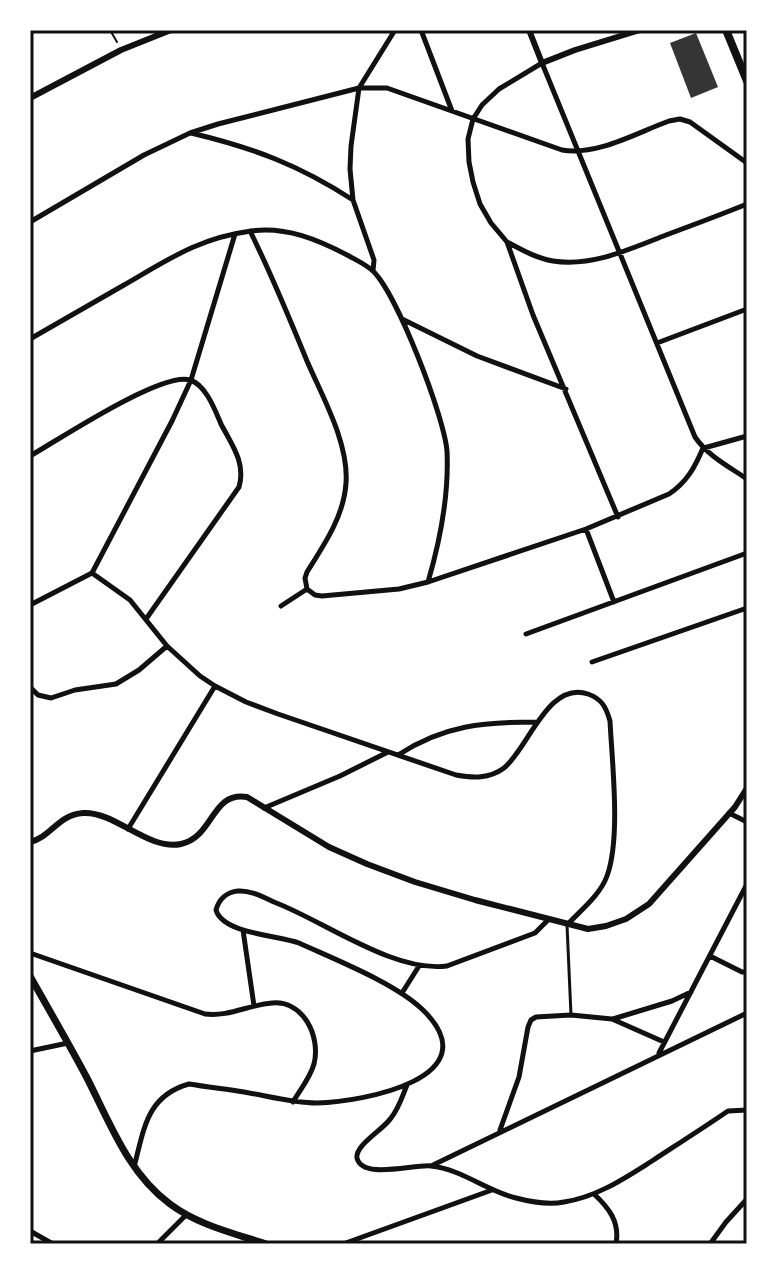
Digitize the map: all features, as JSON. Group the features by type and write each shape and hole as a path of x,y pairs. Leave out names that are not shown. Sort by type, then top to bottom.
{"main road":[{"path":"726,30 747,81"},
{"path":"30,976 134,1168 154,1191 186,1215 266,1244"}],"street":[{"path":"30,98 121,50 171,30"},
{"path":"373,271 374,260 353,200 351,146 359,88 395,30"},
{"path":"421,30 452,111"},
{"path":"529,30 691,428 703,448 747,479"},
{"path":"618,517 533,315 507,242 480,204 469,162 468,139 473,119 499,89 542,63 640,30"},
{"path":"30,222 144,155 190,133 359,88 387,88 578,153 680,119 690,122 747,163"},
{"path":"190,133 258,150 321,179 353,200"},
{"path":"507,242 552,261 596,259 620,253 747,204"},
{"path":"250,231 344,452 346,483 341,511 305,578 307,589 315,595 399,589 428,582 586,529 680,487 690,475 703,448 747,436"},
{"path":"30,339 188,248 218,236 250,231 284,231 333,247 373,271 401,319 442,424 447,479 441,527 428,582"},
{"path":"30,605 92,573 191,380 235,234"},
{"path":"657,343 747,309"},
{"path":"401,319 477,356 566,389"},
{"path":"30,456 136,395 177,379 191,380 209,399 240,464 242,476 239,487 146,619"},
{"path":"586,529 614,602"},
{"path":"526,634 747,553"},
{"path":"92,573 130,600 167,646 215,686 278,714 456,775 473,778 489,776 504,768 537,722 554,702 567,693 581,691 598,698 607,708 610,721 614,820 612,855 608,875 592,899 567,925"},
{"path":"281,606 307,589"},
{"path":"592,662 747,608"},
{"path":"30,687 38,695 51,698 75,690 116,684 139,670 167,646"},
{"path":"128,829 215,686"},
{"path":"397,756 463,726 537,722"},
{"path":"264,808 387,753"},
{"path":"30,842 44,836 61,820 86,813 99,815 161,843 184,843 203,831 221,804 238,795 247,797 329,847 367,864 430,886 588,929 626,919 649,904 747,788"},
{"path":"729,813 747,822"},
{"path":"658,1055 747,884"},
{"path":"134,1168 147,1117 156,1103 179,1087 189,1084 293,1102 344,1101 407,1085 439,1061 444,1051 438,1031 425,1012 402,993 299,943 243,930 217,916 218,903 229,893 244,892 269,899 369,947 419,966 435,968 535,933 548,920"},
{"path":"243,930 254,1006"},
{"path":"30,953 205,1014 227,1014 271,1003 293,1006 306,1019 314,1035 316,1051 309,1076 293,1102"},
{"path":"710,956 747,972"},
{"path":"402,993 419,966"},
{"path":"612,1019 691,992"},
{"path":"430,1166 747,1013"},
{"path":"500,1131 519,1077 531,1020 542,1016 571,1015 612,1019 664,1042"},
{"path":"30,1051 68,1043"},
{"path":"407,1085 386,1125 360,1147 357,1154 362,1167 372,1170 430,1166 513,1198 550,1203 594,1194 619,1182 728,1111 747,1110"},
{"path":"343,1244 493,1189"},
{"path":"594,1194 608,1206 614,1218 616,1244"},
{"path":"710,1244 747,1199"},
{"path":"157,1244 186,1215"},
{"path":"30,1231 53,1244"}],"lane":[{"path":"567,925 571,1015"}],"path":[{"path":"110,30 121,50"}],"building":[{"path":"696,33 718,87 691,98 670,43"}]}
